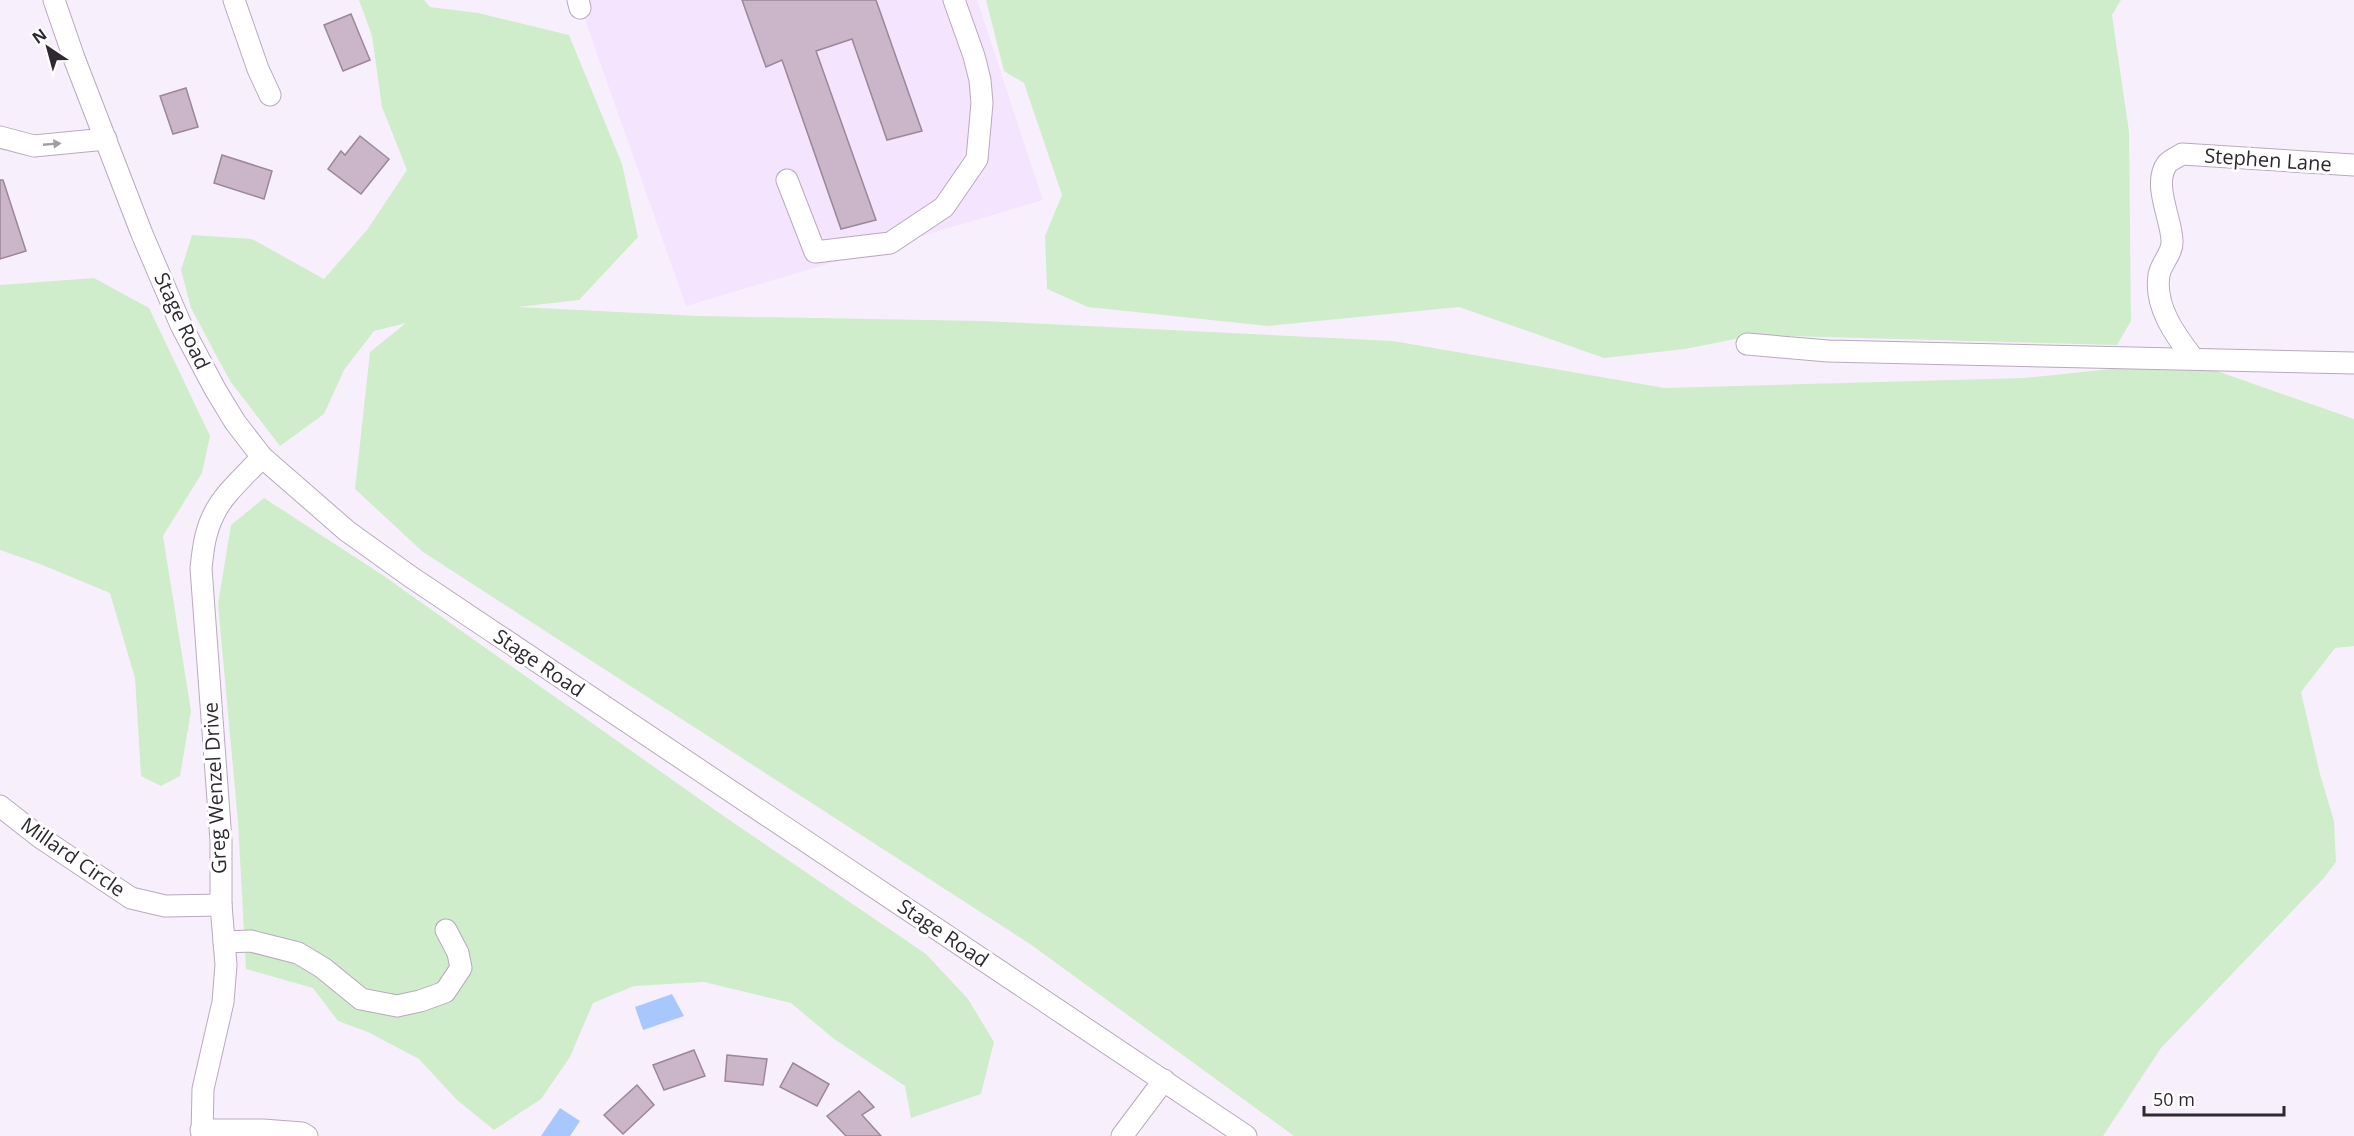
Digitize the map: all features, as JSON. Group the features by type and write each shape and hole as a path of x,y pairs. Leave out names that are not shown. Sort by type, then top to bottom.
{"street":[{"name":"Stage Road","path":"54,0 142,234 181,325 235,422 262,457 347,531 411,577 1246,1136"},
{"path":"234,0 258,69 270,95"},
{"path":"788,180 815,252 890,243 944,207 977,159 982,103 980,80 974,56 954,0"},
{"path":"0,137 34,146 106,139"},
{"name":"Stephen Lane","path":"2193,358 2166,317 2159,293 2159,273 2173,244 2163,202 2162,176 2167,164 2182,154 2354,165"},
{"path":"1747,344 1828,351 2354,363"},
{"name":"Greg Wenzel Drive","path":"201,1133 203,1089 223,1002 226,965 221,905 220,841 201,568 205,538 214,513 233,488 262,457"},
{"name":"Millard Circle","path":"0,806 41,838 131,898 165,906 221,905"},
{"path":"224,942 251,941 298,953 323,968 361,999 397,1006 445,992 461,968 458,953 446,930"},
{"path":"1122,1136 1164,1080"},
{"path":"201,1133 263,1130 302,1133 306,1136"}],"shaded area":[{"path":"578,0 977,0 1043,200 686,306"}],"green space":[{"path":"359,0 424,0 430,7 478,13 569,35 622,164 638,237 579,300 518,307 699,316 983,321 1393,341 1665,388 2025,378 2188,361 2354,419 2354,646 2335,648 2301,692 2320,774 2334,821 2336,862 2323,879 2161,1048 2103,1136 1294,1136 1030,944 423,552 355,489 370,352 406,323 374,331 344,370 324,414 280,446 230,381 191,308 181,270 192,235 252,239 324,279 367,230 407,170 382,107 372,36"},
{"path":"986,0 2121,0 2112,15 2129,132 2131,321 2117,345 1755,335 1685,349 1604,358 1459,307 1268,326 1088,307 1047,289 1045,236 1062,195 1024,83 1004,71"},
{"path":"94,278 149,308 210,436 202,473 163,536 191,711 180,776 161,786 141,776 135,678 110,593 0,550 0,285"},
{"path":"264,498 381,574 725,817 926,954 968,999 994,1042 981,1094 911,1118 905,1086 834,1039 791,1003 704,982 634,986 593,1003 570,1057 541,1099 494,1130 457,1100 419,1059 368,1032 338,1021 313,988 246,969 238,822 218,604 231,525"}],"water":[{"path":"672,994 684,1016 643,1030 635,1007"},
{"path":"560,1108 580,1121 570,1136 541,1136"}],"building":[{"path":"742,0 876,0 922,131 887,140 852,39 816,51 876,220 841,229 782,60 766,67"},
{"path":"351,14 370,60 343,71 324,25"},
{"path":"186,88 198,127 173,134 160,96"},
{"path":"360,136 389,159 361,194 328,169 341,151 345,155"},
{"path":"222,155 272,171 264,199 214,183"},
{"path":"0,180 3,180 26,251 0,259"},
{"path":"694,1050 705,1076 664,1090 653,1065"},
{"path":"727,1055 767,1059 763,1085 725,1081"},
{"path":"793,1063 829,1084 817,1106 780,1087"},
{"path":"637,1085 654,1105 623,1134 604,1115"},
{"path":"859,1091 874,1107 862,1115 881,1136 846,1136 827,1116"}]}
